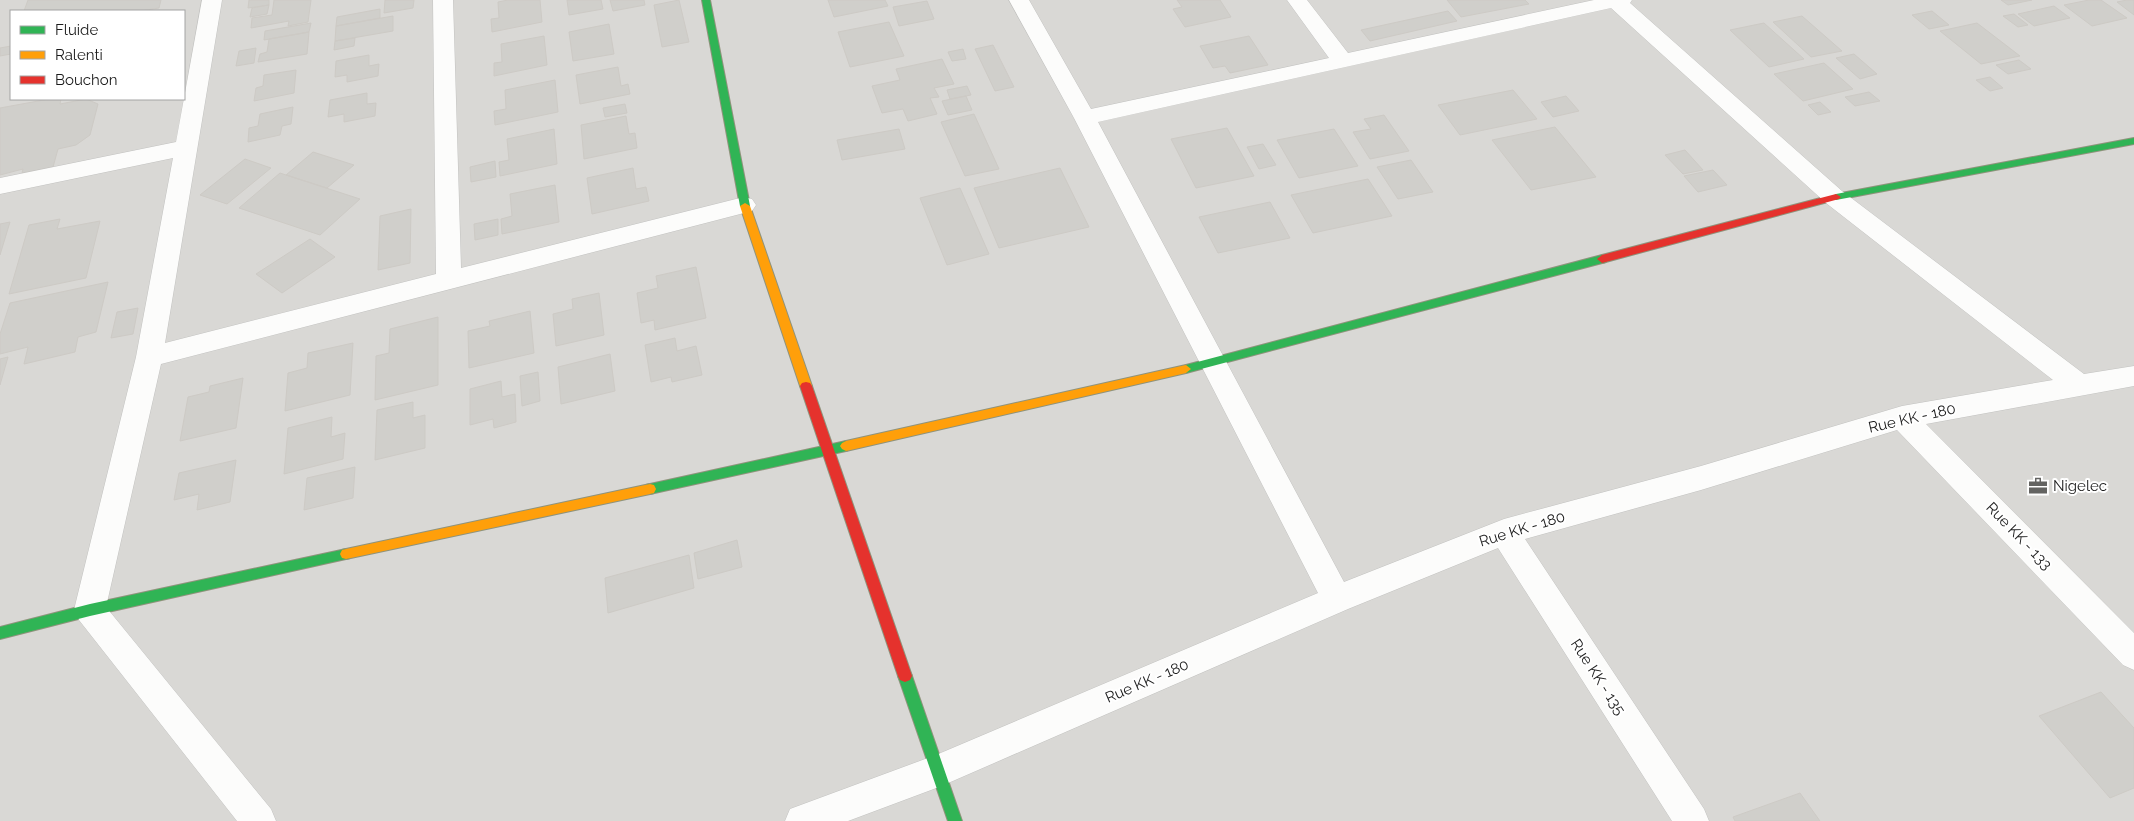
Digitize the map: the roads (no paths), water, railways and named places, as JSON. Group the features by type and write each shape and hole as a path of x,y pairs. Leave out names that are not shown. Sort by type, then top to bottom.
{"street":[{"path":"90,610 149,357 184,148 212,0"},
{"path":"443,0 449,280"},
{"path":"706,0 744,205 955,821"},
{"path":"1019,0 1085,118 1337,599"},
{"path":"1297,0 1343,61"},
{"path":"1085,118 1617,0 1834,197 2080,386"},
{"path":"0,633 90,610 828,450 1212,363 1834,197 2134,141"},
{"path":"0,186 184,148"},
{"path":"149,357 744,205"},
{"name":"Rue KK - 180","path":"802,821 939,770 1337,599 1504,532 1701,478 1902,417 2134,376"},
{"name":"Rue KK - 133","path":"1902,417 2134,655"},
{"name":"Rue KK - 135","path":"1504,532 1692,821"},
{"path":"90,610 259,821"}],"place":[{"name":"Nigelec","path":"2038,486"}]}
